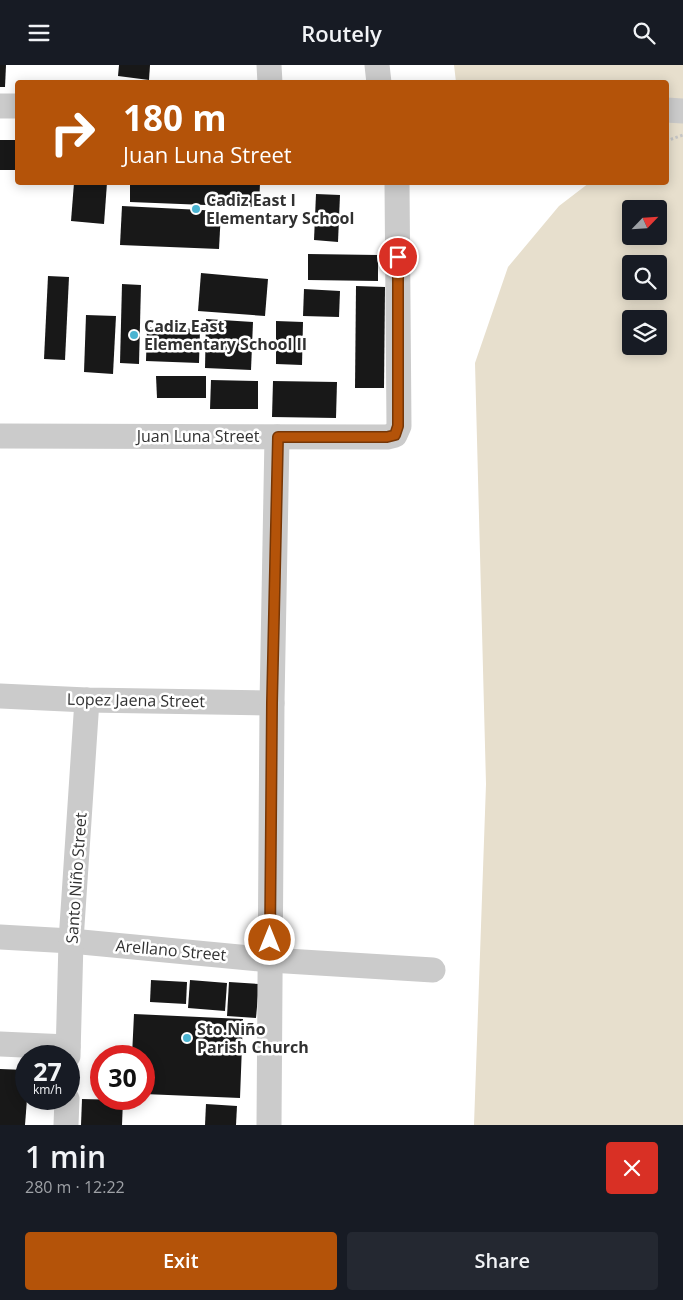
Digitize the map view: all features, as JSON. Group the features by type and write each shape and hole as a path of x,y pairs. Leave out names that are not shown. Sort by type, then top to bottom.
{"street":[{"path":"269,65 270,80"},
{"path":"377,65 378,80"},
{"path":"0,106 15,106"},
{"path":"669,110 683,111"},
{"name":"Juan Luna Street","path":"0,435 387,437 395,435 398,426 397,185"},
{"path":"269,1125 272,703 278,437"},
{"name":"Lopez Jaena Street","path":"0,696 87,700 272,703"},
{"name":"Santo Niño Street","path":"68,1045 71,941 87,700"},
{"name":"Arellano Street","path":"0,937 71,941 270,960 433,970"},
{"path":"0,1044 15,1046"},
{"path":"66,1125 67,1110"}],"path":[{"path":"669,140 683,135"}],"shaded area":[{"path":"454,65 683,65 683,1125 474,1125 486,784 475,363 508,267 559,206 586,185 669,185 669,80 456,80"}],"building":[{"path":"0,65 6,65 5,87 0,87"},
{"path":"119,65 150,65 149,80 118,76"},
{"path":"0,140 15,140 15,170 0,170"},
{"path":"74,185 107,185 104,224 71,221"},
{"path":"130,185 260,185 259,207 130,202"},
{"path":"316,194 340,195 338,242 314,240"},
{"path":"122,206 221,211 219,249 120,245"},
{"path":"308,254 378,255 378,281 308,280"},
{"path":"201,273 268,279 265,316 198,311"},
{"path":"48,276 69,277 65,360 44,359"},
{"path":"122,284 141,285 139,364 120,363"},
{"path":"356,286 385,287 384,388 355,388"},
{"path":"304,289 340,291 339,317 303,316"},
{"path":"86,315 116,316 113,374 84,372"},
{"path":"206,319 253,322 251,370 205,368"},
{"path":"276,321 303,322 302,365 276,364"},
{"path":"147,327 200,329 199,363 146,361"},
{"path":"156,376 206,376 206,398 157,398"},
{"path":"211,380 258,381 258,409 210,409"},
{"path":"273,381 337,382 336,418 272,417"},
{"path":"151,980 187,982 186,1004 150,1002"},
{"path":"190,980 227,983 225,1011 188,1008"},
{"path":"229,982 259,984 256,1018 227,1016"},
{"name":"Sto.Niño Parish Church","path":"134,1014 243,1019 240,1098 155,1094 155,1045 133,1045"},
{"path":"0,1069 15,1070 15,1110 26,1110 25,1125 0,1125"},
{"path":"82,1099 90,1099 90,1110 123,1110 122,1125 81,1125"},
{"path":"206,1104 237,1106 236,1125 205,1125"}],"place":[{"name":"Cadiz East I Elementary School","path":"196,209"},
{"name":"Cadiz East Elementary School II","path":"134,335"},
{"name":"Sto.Niño Parish Church","path":"187,1038"}],"route":[{"path":"270,940 272,703 278,437 387,437 395,435 398,426 398,257"}]}
